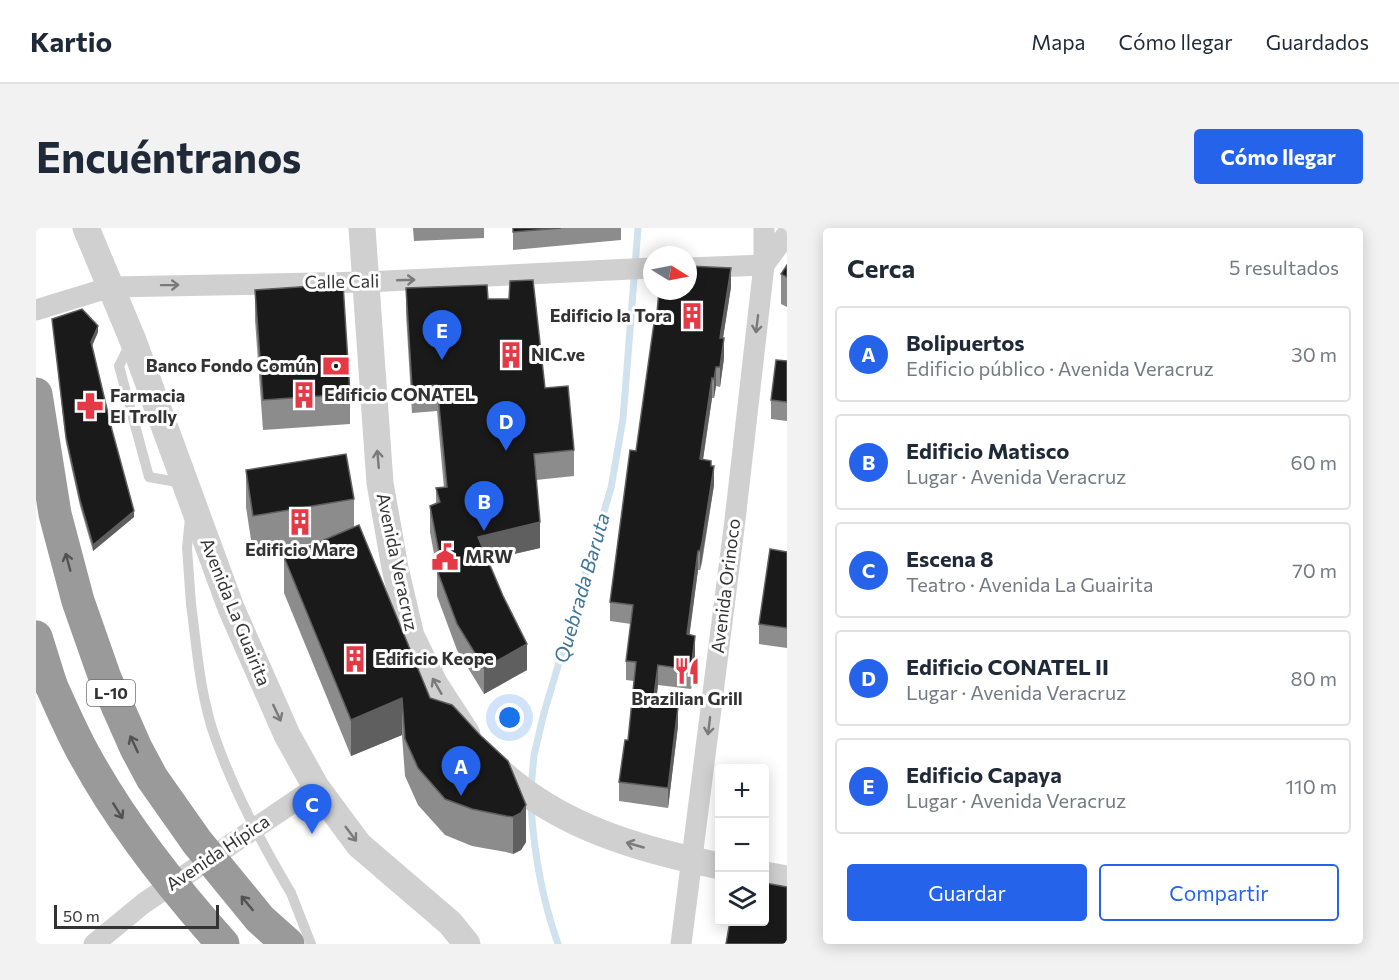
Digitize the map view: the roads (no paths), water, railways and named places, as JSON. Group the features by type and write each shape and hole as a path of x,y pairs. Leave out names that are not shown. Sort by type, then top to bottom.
{"highway":[{"name":"L-10","path":"36,394 55,514 78,600 105,678 135,748 152,778 196,842 260,919 288,944"},
{"name":"L-10","path":"36,637 44,678 85,756 125,822 156,865 223,944"}],"street":[{"name":"Avenida La Guairita","path":"86,228 132,338 226,597 287,735 316,787 359,845 450,923 467,944"},
{"name":"Avenida Veracruz","path":"362,228 380,483 395,568 411,636 434,683 456,720 479,750 511,782 560,815 608,837 715,865"},
{"name":"Avenida Orinoco","path":"681,944 735,520 764,265 764,228"},
{"path":"697,268 764,265 787,234"},
{"name":"Calle Cali","path":"36,310 111,287 366,282 643,268"},
{"name":"Avenida Hípica","path":"94,944 144,903 316,787"},
{"path":"769,876 787,879"}],"lane":[{"path":"189,492 187,548 191,604 201,679 215,738 259,838 291,893 311,944"}],"waterway":[{"name":"Quebrada Baruta","path":"531,789 534,755 544,713 611,488 623,419 638,228"},
{"name":"Quebrada Baruta","path":"531,806 540,876 547,910 558,944"}],"place":[{"name":"Edificio la Tora","path":"692,316"},
{"name":"NIC.ve","path":"511,355"},
{"name":"Edificio Capaya","path":"442,360"},
{"name":"Banco Fondo Común","path":"336,366"},
{"name":"Edificio CONATEL","path":"304,395"},
{"name":"Farmacia El Trolly","path":"90,406"},
{"name":"Edificio CONATEL II","path":"506,451"},
{"name":"Edificio Mare","path":"300,522"},
{"name":"Edificio Matisco","path":"484,531"},
{"name":"MRW","path":"445,557"},
{"name":"Edificio Keope","path":"355,659"},
{"name":"Brazilian Grill","path":"687,671"},
{"name":"Bolipuertos","path":"461,796"},
{"name":"Escena 8","path":"312,834"}]}
